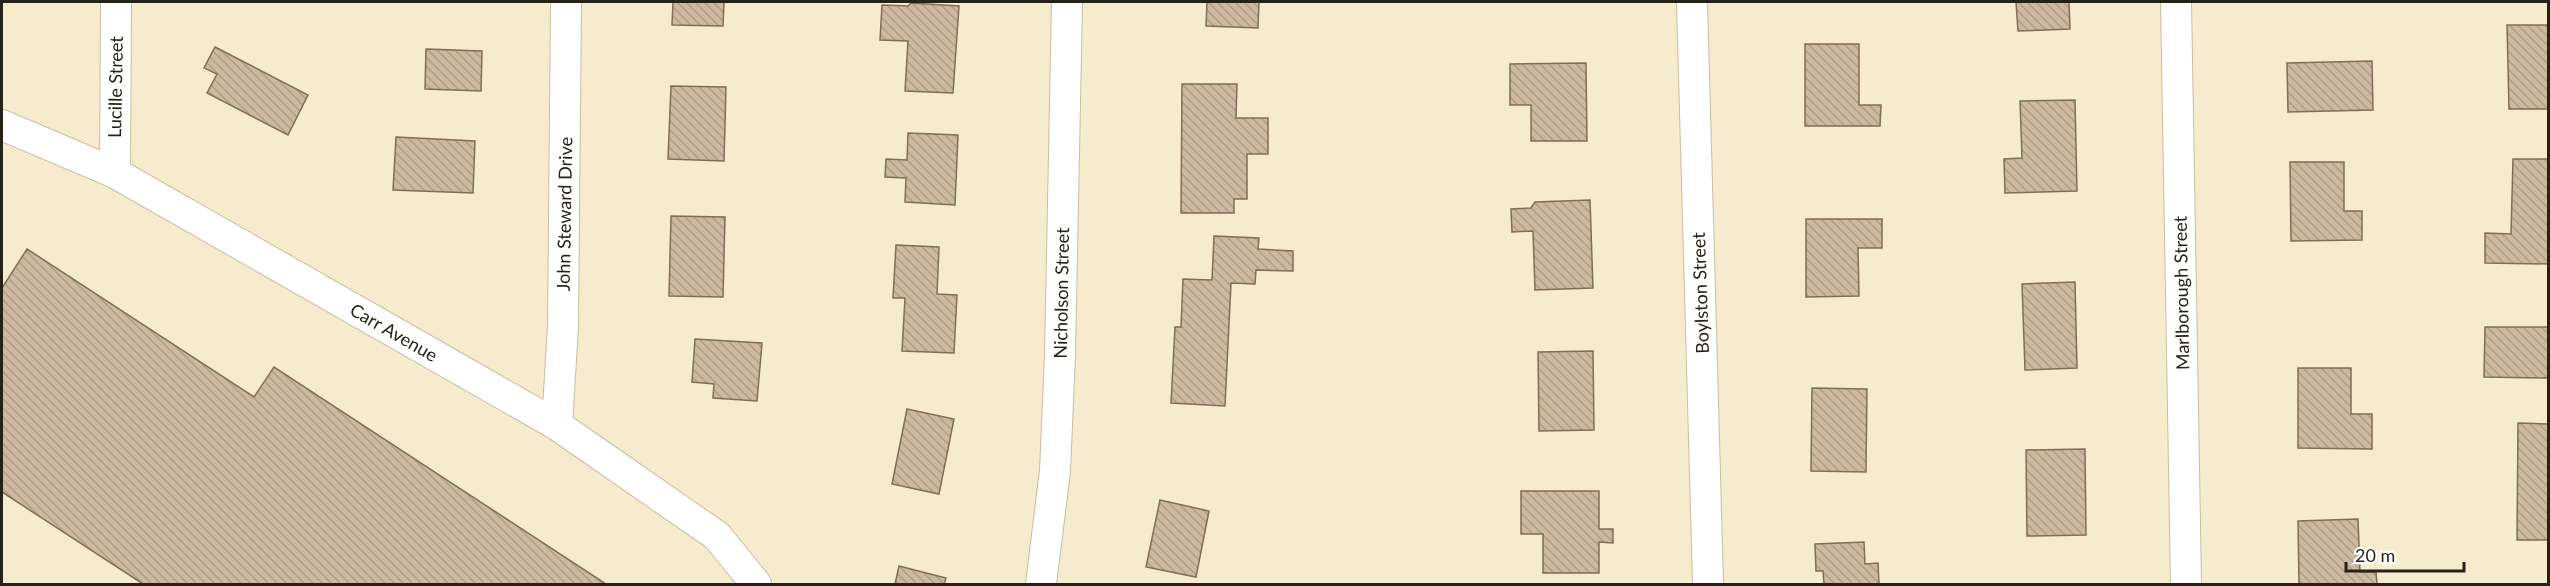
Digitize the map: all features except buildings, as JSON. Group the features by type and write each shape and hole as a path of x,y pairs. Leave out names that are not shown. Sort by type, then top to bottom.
{"street":[{"name":"Lucille Street","path":"115,173 116,2"},
{"name":"John Steward Drive","path":"557,425 562,326 566,2"},
{"name":"Nicholson Street","path":"1041,585 1056,448 1067,2"},
{"name":"Boylston Street","path":"1692,2 1708,585"},
{"name":"Marlborough Street","path":"2176,2 2186,585"},
{"name":"Carr Avenue","path":"2,125 115,173 557,425 717,536 756,585"}]}
